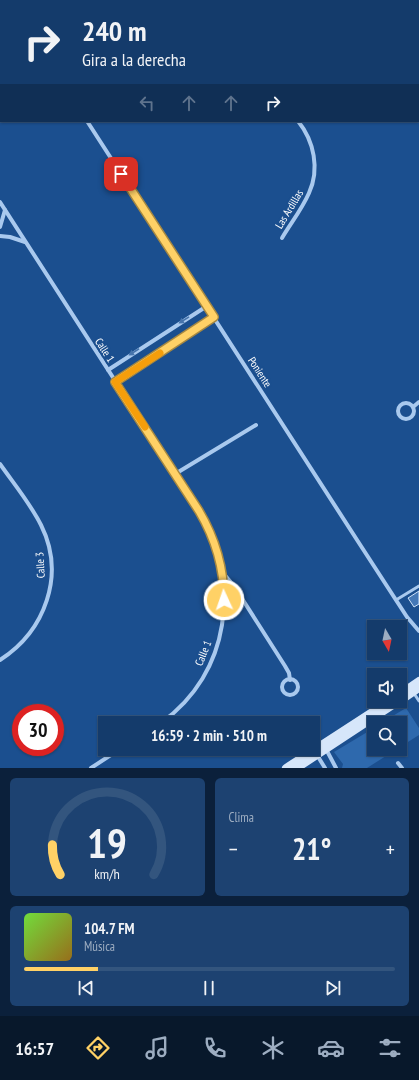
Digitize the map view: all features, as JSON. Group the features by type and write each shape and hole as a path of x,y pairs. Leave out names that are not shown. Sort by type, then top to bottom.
{"street":[{"name":"Poniente","path":"88,122 407,617 419,631"},
{"name":"Las Ardillas","path":"282,238 307,198 312,188 314,175 314,155 311,143 299,122"},
{"name":"Calle 1","path":"0,202 175,474 208,528 217,550 223,573 224,593 223,618 219,638 202,677 191,694 169,716"},
{"path":"0,227 5,210"},
{"path":"0,236 10,237 26,242"},
{"path":"108,370 207,306"},
{"path":"115,382 214,317"},
{"path":"413,407 419,402"},
{"path":"175,474 256,425"},
{"name":"Calle 3","path":"0,464 34,512 41,526 49,548 51,572 47,601 37,623 23,642 0,660"},
{"name":"Calle 1","path":"223,573 234,586 285,666 289,673 290,680"},
{"path":"414,689 419,681"},
{"path":"302,764 379,708"},
{"path":"320,753 389,708"},
{"path":"326,749 336,768"},
{"path":"91,768 109,756"},
{"path":"286,768 302,764 315,756"},
{"path":"318,756 325,768"},
{"path":"398,763 402,768"}],"lane":[{"path":"396,600 419,586"},
{"path":"414,689 419,701"}],"shaded area":[{"path":"406,708 419,728 419,735 407,743 407,716 393,716"},
{"path":"367,732 367,756 386,756 367,768 342,768 343,764 334,752"}],"building":[{"path":"419,591 419,604 414,607 408,598"}],"slow traffic":[{"path":"145,427 115,382 160,353"}],"route":[{"path":"121,174 214,317 115,382 204,519 219,556 223,573 224,600"}]}
